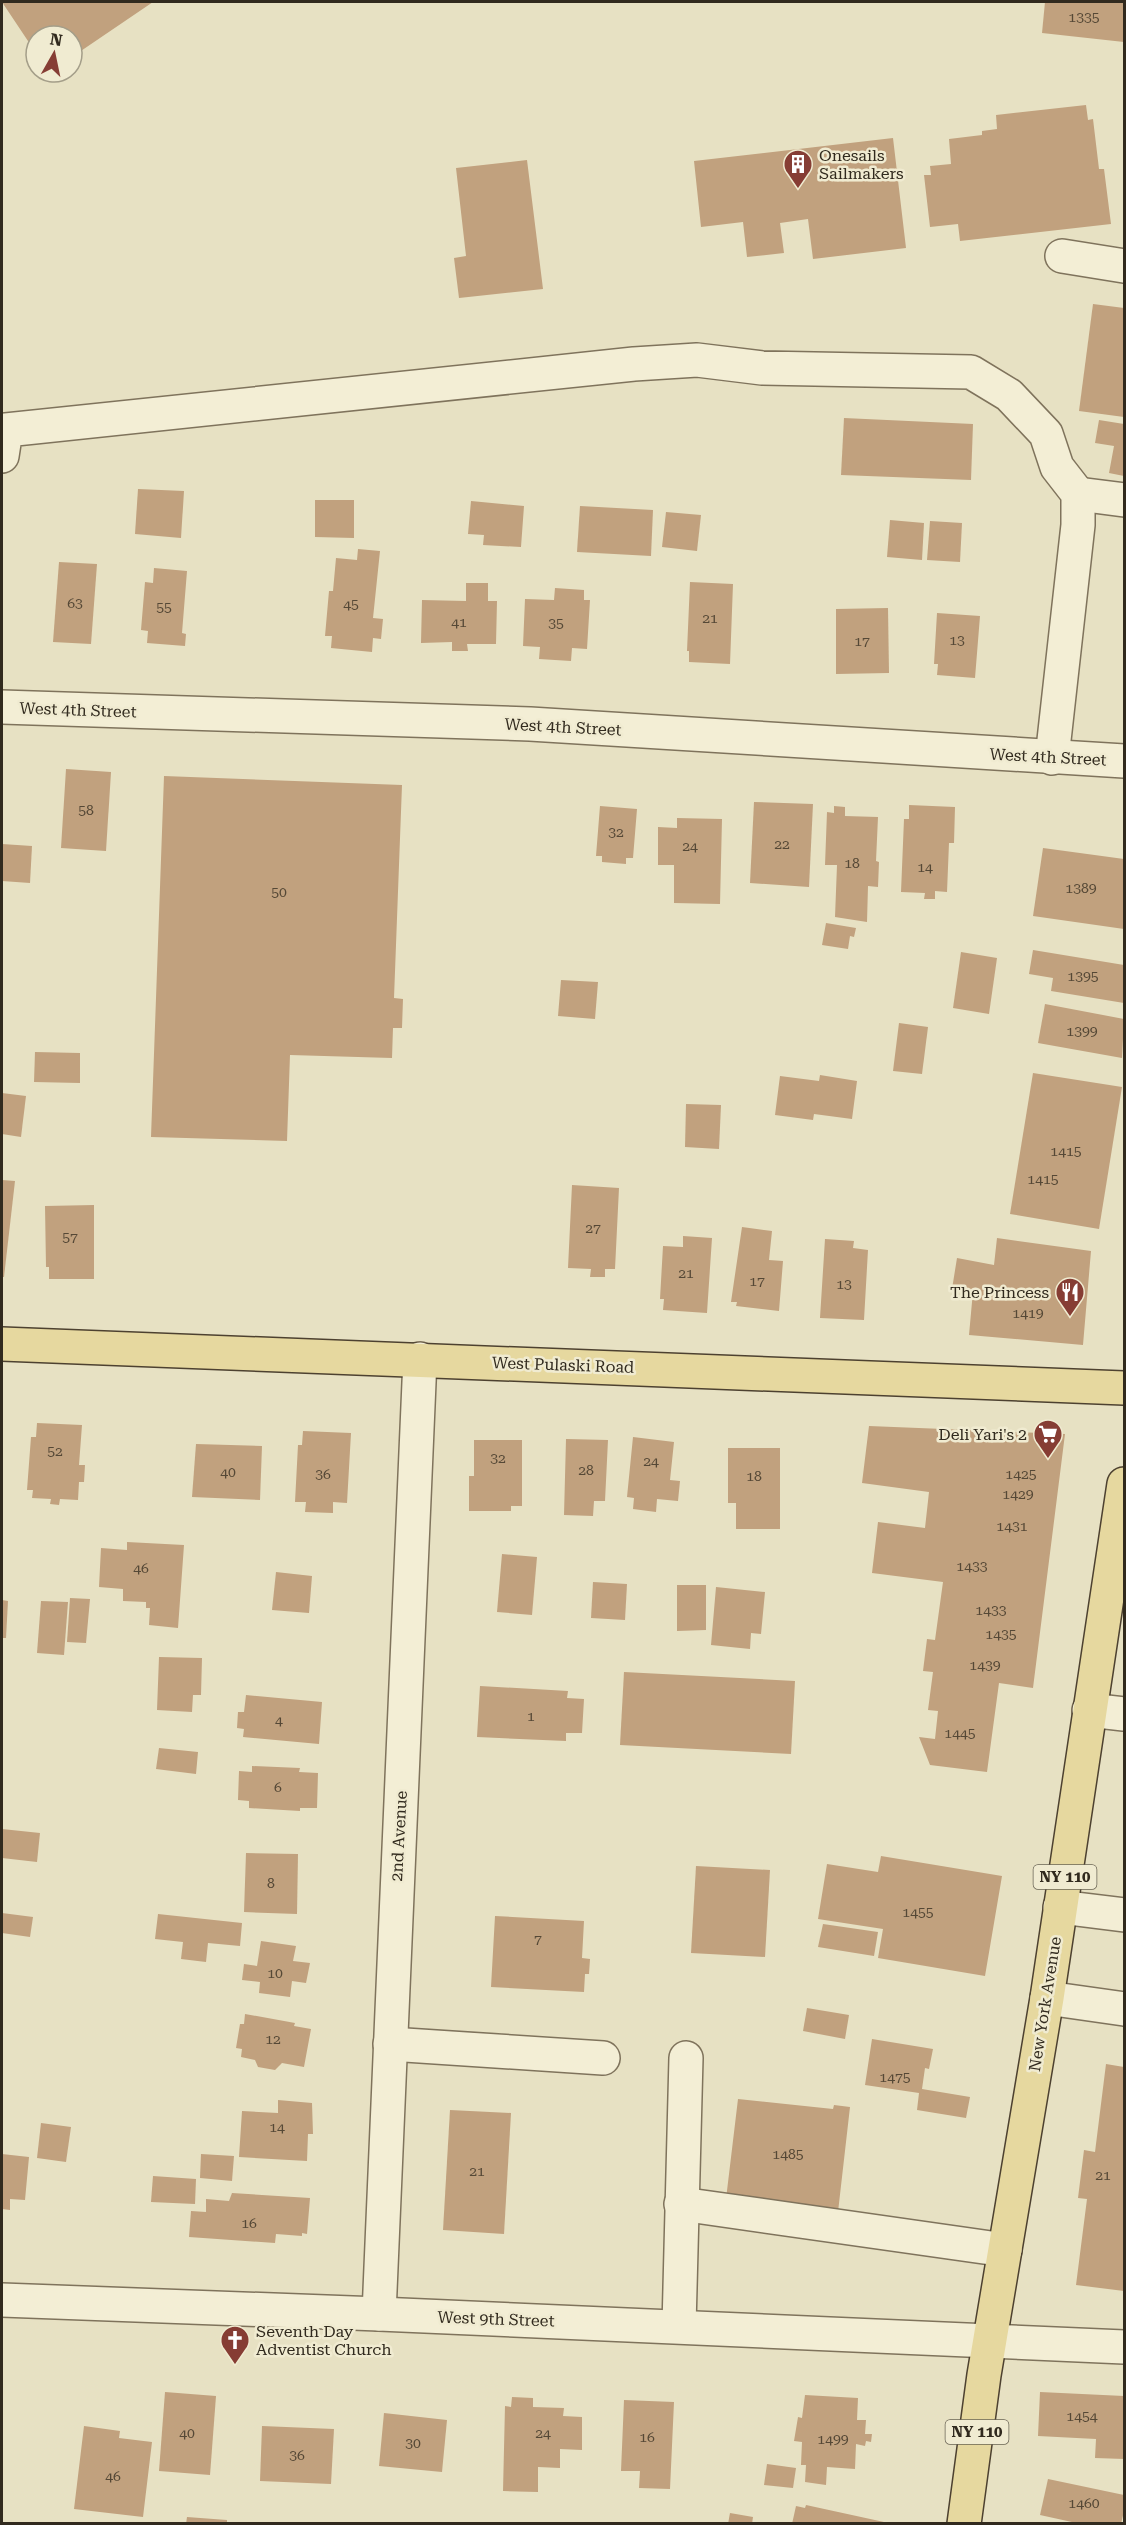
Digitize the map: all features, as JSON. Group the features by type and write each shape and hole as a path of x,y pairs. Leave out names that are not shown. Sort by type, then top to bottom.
{"main road":[{"name":"West Pulaski Road","path":"2,1344 1125,1388"},
{"name":"New York Avenue","path":"964,2523 990,2340 1047,1998 1125,1484"}],"street":[{"path":"1062,256 1125,266"},
{"path":"2,456 6,430 634,364 697,360 762,368 971,372 1010,395 1046,434 1057,467 1078,494 1078,525 1052,758"},
{"path":"1078,494 1125,500"},
{"name":"West 4th Street","path":"2,707 530,724 1125,761"},
{"name":"2nd Avenue","path":"379,2314 420,1359"},
{"path":"1089,1710 1125,1714"},
{"path":"1060,1907 1125,1915"},
{"path":"1047,1998 1125,2009"},
{"path":"390,2044 603,2058"},
{"path":"679,2326 686,2058"},
{"path":"681,2204 1005,2250"},
{"name":"West 9th Street","path":"2,2300 679,2326 1125,2348"}],"building":[{"path":"2,2 153,2 84,49 84,24 24,24 24,35"},
{"path":"1045,2 1124,2 1124,42 1042,33"},
{"path":"1086,105 1088,120 1093,119 1099,169 1104,169 1111,224 960,241 958,224 930,227 924,175 931,175 930,166 951,164 949,139 982,135 982,131 997,129 996,115"},
{"name":"Onesails Sailmakers","path":"893,138 906,248 813,259 808,219 780,223 784,253 747,257 743,222 701,227 694,161"},
{"path":"527,160 543,289 459,298 454,258 466,256 456,168"},
{"path":"1093,304 1124,308 1124,417 1079,411"},
{"path":"844,418 973,424 971,480 841,475"},
{"path":"1099,420 1124,424 1124,476 1109,473 1114,446 1095,443"},
{"path":"138,489 184,491 181,538 135,534"},
{"path":"315,500 354,500 354,538 315,537"},
{"path":"471,501 524,506 521,547 483,545 484,535 468,534"},
{"path":"580,506 653,510 651,556 577,552"},
{"path":"666,512 701,515 697,551 662,547"},
{"path":"890,520 924,523 922,560 887,557"},
{"path":"930,521 962,523 960,562 927,560"},
{"path":"358,549 380,551 373,618 383,619 381,639 373,638 372,652 331,648 332,636 325,636 329,591 333,591 336,558 357,560"},
{"path":"59,562 97,564 91,644 53,642"},
{"path":"154,568 187,571 182,633 186,634 185,646 147,643 148,631 141,630 145,582 153,583"},
{"path":"690,582 733,584 730,664 689,662 689,651 687,651"},
{"path":"466,583 488,583 488,601 497,601 496,644 467,644 468,651 452,651 452,642 421,643 422,600 466,601"},
{"path":"555,588 584,590 584,600 590,600 587,649 572,648 571,661 539,659 540,647 523,646 525,599 554,600"},
{"path":"888,608 889,673 836,674 836,609"},
{"path":"937,613 980,616 975,678 937,675 938,664 934,664"},
{"path":"66,769 111,772 106,851 61,848"},
{"path":"164,776 402,785 394,998 403,999 402,1028 393,1028 392,1058 290,1055 287,1141 151,1137"},
{"path":"754,802 813,804 809,887 750,883"},
{"path":"909,805 955,807 954,843 949,843 947,892 935,891 935,899 924,899 925,893 901,892 904,819 909,819"},
{"path":"600,806 637,809 633,858 626,858 626,864 602,862 602,856 596,856"},
{"path":"834,806 845,807 845,816 878,817 876,861 879,862 878,887 868,886 867,922 835,917 837,865 825,865 827,812 834,813"},
{"path":"677,818 722,819 720,904 674,903 674,865 658,865 658,827 677,828"},
{"path":"2,844 32,846 30,883 2,881"},
{"path":"1043,848 1124,859 1124,929 1033,916"},
{"path":"826,923 856,928 854,937 850,936 848,949 822,945"},
{"path":"1033,950 1124,965 1124,1003 1051,991 1053,978 1029,974"},
{"path":"961,952 997,958 989,1014 953,1008"},
{"path":"561,980 598,982 595,1019 558,1016"},
{"path":"1045,1004 1124,1019 1122,1058 1038,1043"},
{"path":"899,1023 928,1027 922,1074 893,1071"},
{"path":"35,1052 80,1053 80,1083 34,1082"},
{"path":"1033,1073 1122,1087 1099,1229 1010,1214"},
{"path":"820,1075 857,1081 852,1119 814,1114 813,1120 775,1115 780,1076 819,1081"},
{"path":"2,1093 26,1096 21,1137 2,1134"},
{"path":"686,1104 721,1105 719,1149 685,1147"},
{"path":"2,1180 15,1181 4,1277 2,1277"},
{"path":"572,1185 619,1188 615,1269 605,1269 605,1277 590,1277 591,1269 568,1268"},
{"path":"94,1205 94,1279 49,1279 49,1267 46,1267 45,1206"},
{"path":"742,1227 772,1231 769,1260 783,1261 779,1311 736,1306 737,1302 731,1302"},
{"path":"683,1236 712,1238 707,1313 663,1310 664,1299 660,1299 663,1246 683,1247"},
{"path":"997,1238 1091,1251 1083,1345 969,1335 973,1291 952,1289 957,1258 994,1265"},
{"path":"825,1239 854,1241 853,1248 868,1250 864,1320 820,1318"},
{"path":"37,1423 82,1425 79,1465 85,1465 84,1482 79,1482 78,1500 60,1499 59,1505 50,1504 51,1499 32,1498 33,1490 27,1490 31,1437 36,1437"},
{"path":"869,1426 1065,1434 1033,1688 999,1683 987,1772 930,1765 919,1737 935,1739 938,1711 928,1710 933,1672 923,1671 927,1639 935,1640 943,1582 872,1573 878,1522 925,1528 929,1492 862,1483"},
{"path":"303,1431 351,1433 347,1503 333,1502 333,1513 305,1512 306,1502 295,1502 298,1445 302,1445"},
{"path":"633,1437 674,1442 670,1480 680,1481 678,1501 657,1499 656,1512 633,1509 634,1498 627,1497"},
{"path":"566,1439 608,1440 605,1501 594,1501 593,1516 564,1515"},
{"path":"474,1440 522,1440 522,1506 511,1506 511,1511 469,1511 469,1476 474,1476"},
{"path":"196,1444 262,1446 260,1500 192,1497"},
{"path":"728,1448 780,1448 780,1529 736,1529 736,1503 728,1503"},
{"path":"127,1542 184,1545 178,1628 149,1625 150,1608 146,1608 146,1602 123,1601 123,1589 99,1587 101,1548 127,1550"},
{"path":"502,1554 537,1557 532,1615 497,1612"},
{"path":"276,1572 312,1576 309,1613 272,1610"},
{"path":"593,1582 627,1584 625,1620 591,1618"},
{"path":"677,1585 706,1585 706,1630 677,1631"},
{"path":"716,1587 765,1592 761,1634 751,1633 750,1649 711,1645"},
{"path":"70,1598 90,1599 86,1643 67,1642"},
{"path":"2,1600 8,1601 6,1638 2,1638"},
{"path":"41,1601 68,1602 64,1655 37,1653"},
{"path":"159,1657 202,1658 201,1695 193,1695 192,1712 157,1710"},
{"path":"624,1672 795,1681 791,1754 620,1745"},
{"path":"480,1686 568,1691 567,1698 584,1699 582,1733 566,1733 566,1741 477,1737"},
{"path":"246,1695 322,1702 319,1744 243,1737 244,1729 237,1728 238,1712 244,1712"},
{"path":"159,1748 198,1752 196,1774 156,1769"},
{"path":"252,1766 300,1768 299,1772 318,1773 317,1808 300,1808 300,1811 249,1808 249,1801 238,1800 239,1771 252,1772"},
{"path":"2,1829 40,1833 37,1862 2,1858"},
{"path":"246,1853 298,1854 297,1914 244,1912"},
{"path":"881,1856 1002,1876 985,1976 878,1958 883,1929 818,1919 827,1864 878,1872"},
{"path":"696,1866 770,1870 765,1957 691,1953"},
{"path":"2,1913 33,1917 30,1937 2,1933"},
{"path":"158,1914 242,1923 240,1946 208,1943 206,1962 181,1959 183,1942 155,1939"},
{"path":"495,1916 584,1921 582,1958 590,1959 589,1974 585,1974 584,1992 491,1987"},
{"path":"823,1924 878,1932 874,1956 818,1947"},
{"path":"261,1941 296,1946 293,1961 310,1963 306,1983 292,1981 290,1997 259,1993 260,1982 242,1980 244,1964 257,1966"},
{"path":"807,2008 849,2015 845,2039 803,2031"},
{"path":"245,2014 295,2023 294,2026 311,2029 304,2067 282,2063 275,2070 258,2067 255,2060 241,2057 242,2049 236,2048 240,2024 244,2024"},
{"path":"872,2039 933,2049 929,2069 925,2068 922,2089 970,2097 966,2118 917,2110 919,2093 865,2085"},
{"path":"1106,2064 1124,2067 1124,2291 1076,2285 1087,2199 1078,2198 1084,2150 1095,2152"},
{"path":"738,2099 833,2109 834,2105 850,2107 838,2212 726,2199"},
{"path":"278,2100 312,2103 313,2134 308,2134 307,2161 239,2157 242,2111 278,2113"},
{"path":"450,2110 511,2113 504,2234 443,2230"},
{"path":"41,2123 71,2127 66,2162 37,2158"},
{"path":"2,2154 29,2157 25,2200 10,2199 10,2210 2,2209"},
{"path":"201,2154 234,2156 232,2181 200,2178"},
{"path":"153,2176 196,2179 195,2204 151,2202"},
{"path":"232,2193 310,2198 307,2234 302,2233 302,2236 276,2234 275,2243 189,2237 191,2211 206,2212 206,2199 229,2201"},
{"path":"165,2392 216,2396 210,2475 159,2471"},
{"path":"1040,2392 1124,2396 1124,2459 1095,2458 1096,2439 1038,2436"},
{"path":"805,2395 858,2398 857,2420 866,2420 865,2434 872,2434 871,2442 866,2441 865,2446 856,2444 855,2469 827,2467 826,2485 805,2482 806,2465 801,2465 802,2442 794,2441 798,2417 802,2418"},
{"path":"512,2397 533,2398 533,2407 564,2408 563,2416 582,2417 582,2450 560,2449 560,2468 538,2467 538,2492 503,2491 505,2406 511,2407"},
{"path":"624,2400 674,2402 670,2489 639,2488 640,2471 621,2471"},
{"path":"384,2413 447,2420 442,2472 379,2466"},
{"path":"84,2426 120,2431 119,2438 152,2442 143,2517 74,2509"},
{"path":"262,2426 334,2429 331,2484 260,2481"},
{"path":"767,2464 796,2468 793,2488 764,2485"},
{"path":"1048,2479 1124,2495 1121,2524 1081,2524 1040,2515"},
{"path":"806,2505 884,2522 884,2524 792,2524 796,2506 805,2508"},
{"path":"730,2513 753,2517 752,2524 728,2524"},
{"path":"187,2517 227,2520 227,2524 186,2524"}],"place":[{"name":"Onesails Sailmakers","path":"798,190"},
{"name":"The Princess","path":"1070,1318"},
{"name":"Deli Yari's 2","path":"1048,1460"},
{"name":"Seventh Day Adventist Church","path":"235,2366"}]}
